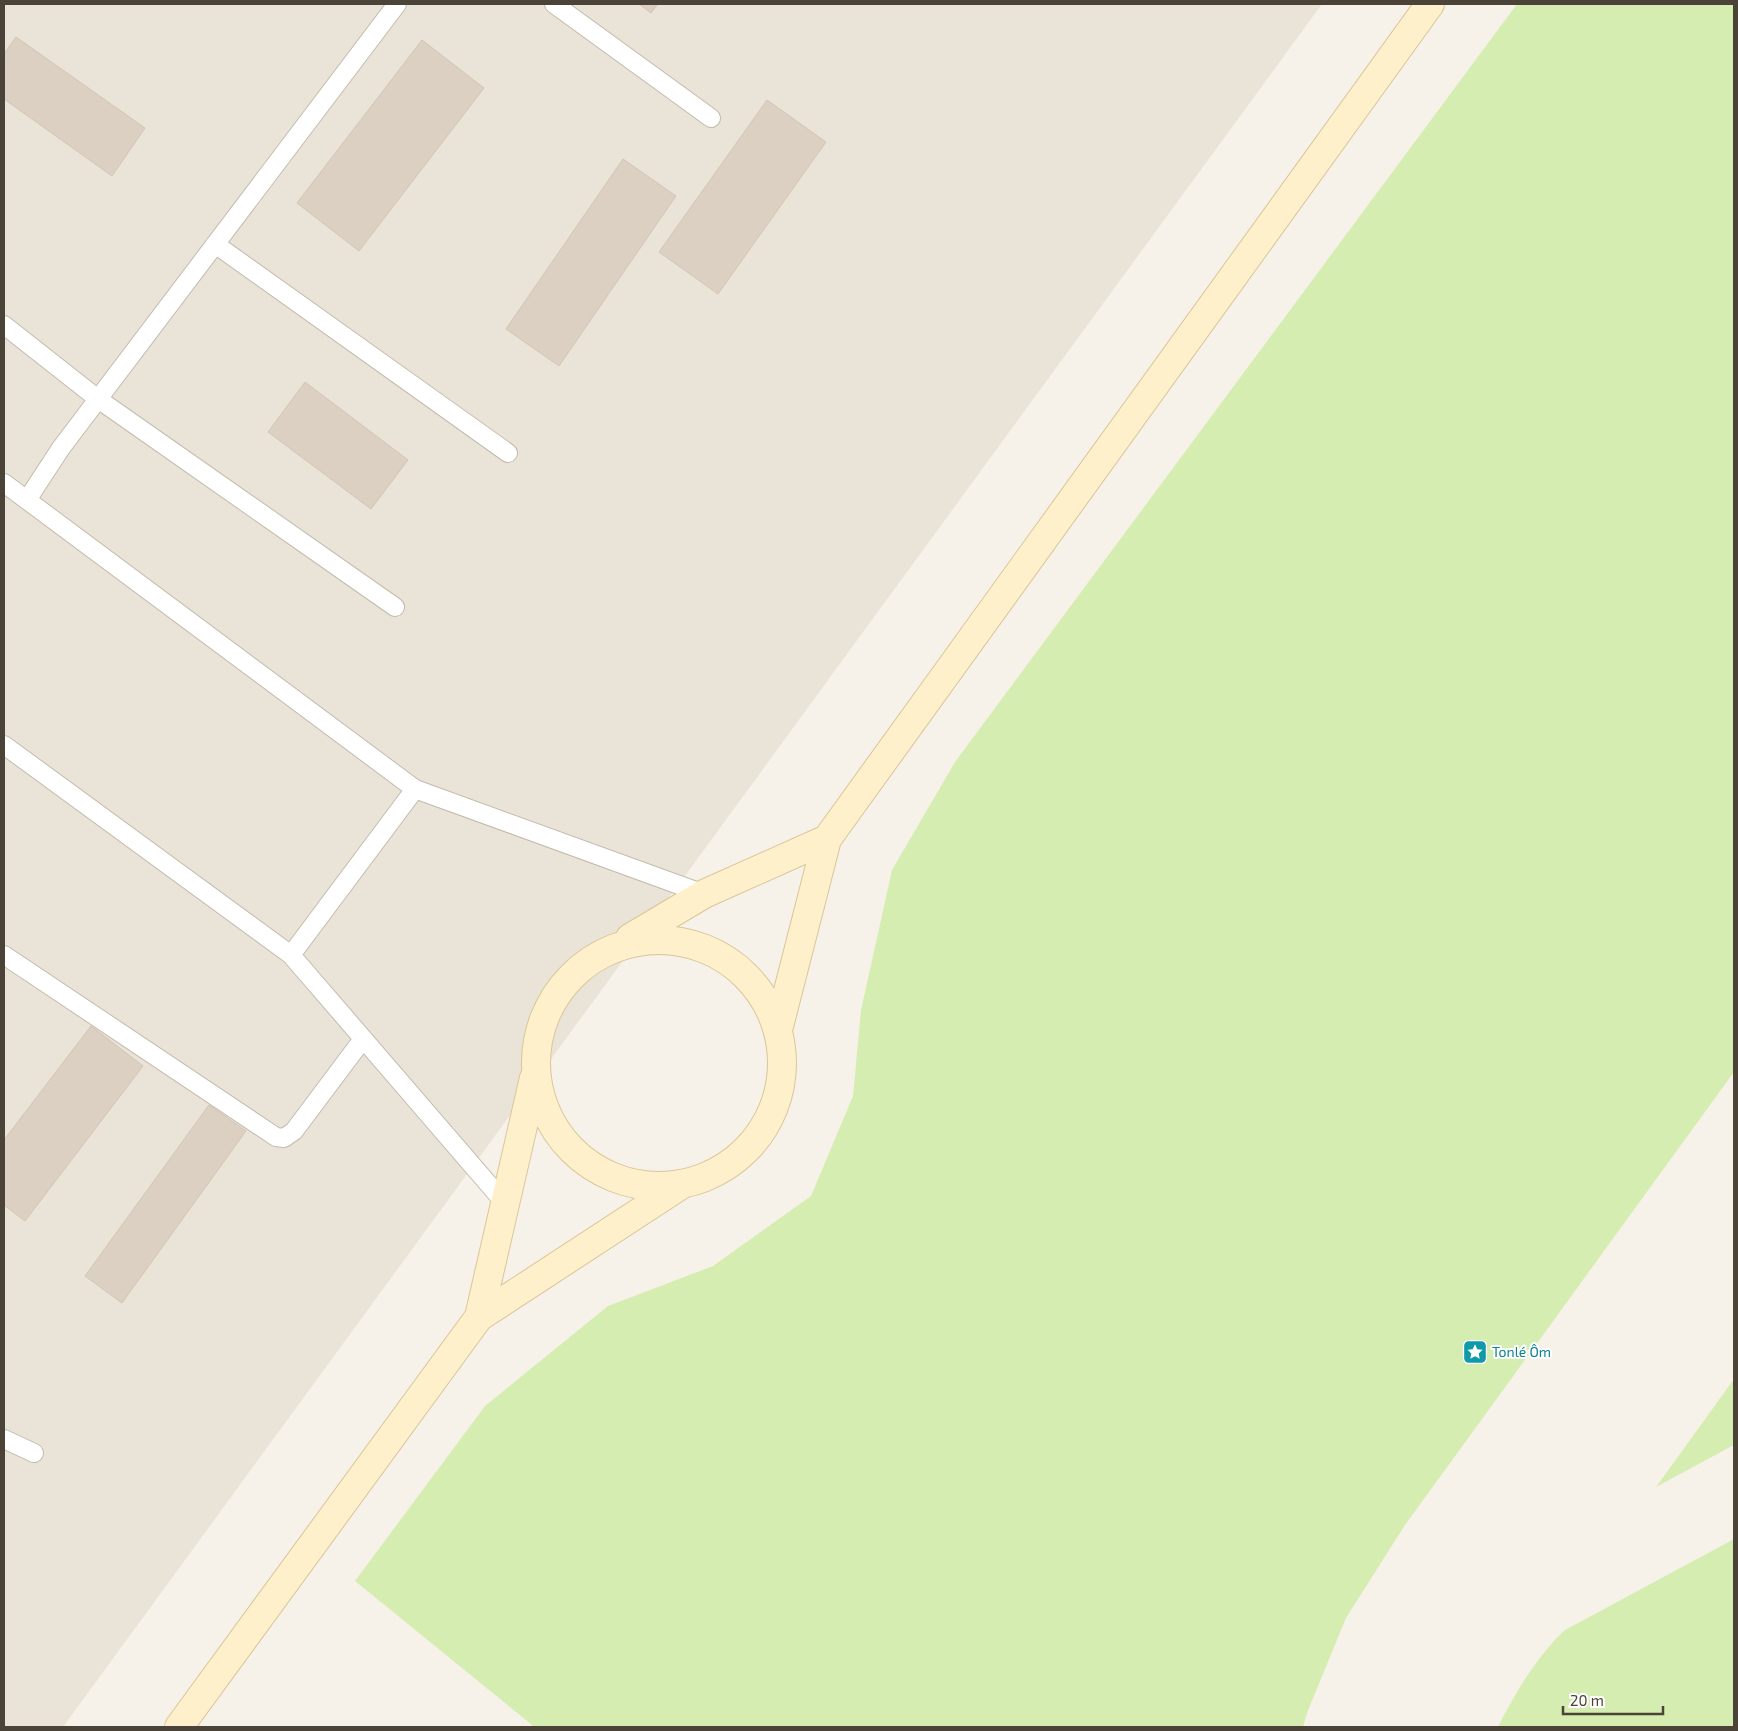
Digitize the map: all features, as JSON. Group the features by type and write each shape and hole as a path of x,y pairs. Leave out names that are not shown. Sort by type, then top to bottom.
{"street":[{"path":"778,1030 827,839 1430,4"},
{"path":"479,1317 535,1074 539,1032 555,995 582,965 618,946 704,894 827,839"},
{"path":"179,1727 479,1317 682,1185 720,1170 752,1144 773,1109 783,1070 778,1030 762,993 734,964 698,945 658,938 618,946"},
{"path":"535,1074 545,1114 568,1148 601,1173 640,1186 682,1185"}],"lane":[{"path":"27,500 61,448 398,4"},
{"path":"554,4 711,118"},
{"path":"216,244 508,454"},
{"path":"4,325 98,399 395,607"},
{"path":"4,483 415,789 704,894"},
{"path":"4,745 291,955 504,1202"},
{"path":"291,955 415,789"},
{"path":"4,955 276,1137 284,1138 294,1131 364,1039"},
{"path":"4,1439 34,1453"}],"shaded area":[{"path":"4,4 1322,4 63,1727 4,1727"}],"green space":[{"path":"1517,4 1734,4 1734,1072 1405,1525 1346,1618 1303,1727 531,1727 532,1725 355,1581 485,1406 608,1306 713,1266 811,1196 853,1096 861,1010 892,870 955,762"},
{"path":"1734,1379 1734,1445 1656,1487"},
{"path":"1734,1539 1734,1727 1498,1727 1527,1676 1545,1651 1565,1630"}],"building":[{"path":"639,4 658,4 651,13"},
{"path":"16,37 145,128 112,176 4,99 4,54"},
{"path":"422,40 484,88 359,251 297,203"},
{"path":"767,100 826,142 718,294 659,252"},
{"path":"623,159 676,196 559,366 506,329"},
{"path":"305,382 408,460 371,509 268,432"},
{"path":"91,1026 143,1066 25,1221 4,1205 4,1140"},
{"path":"209,1105 246,1131 122,1303 85,1276"}],"place":[{"name":"Tonlé Ôm","path":"1475,1352"}]}
